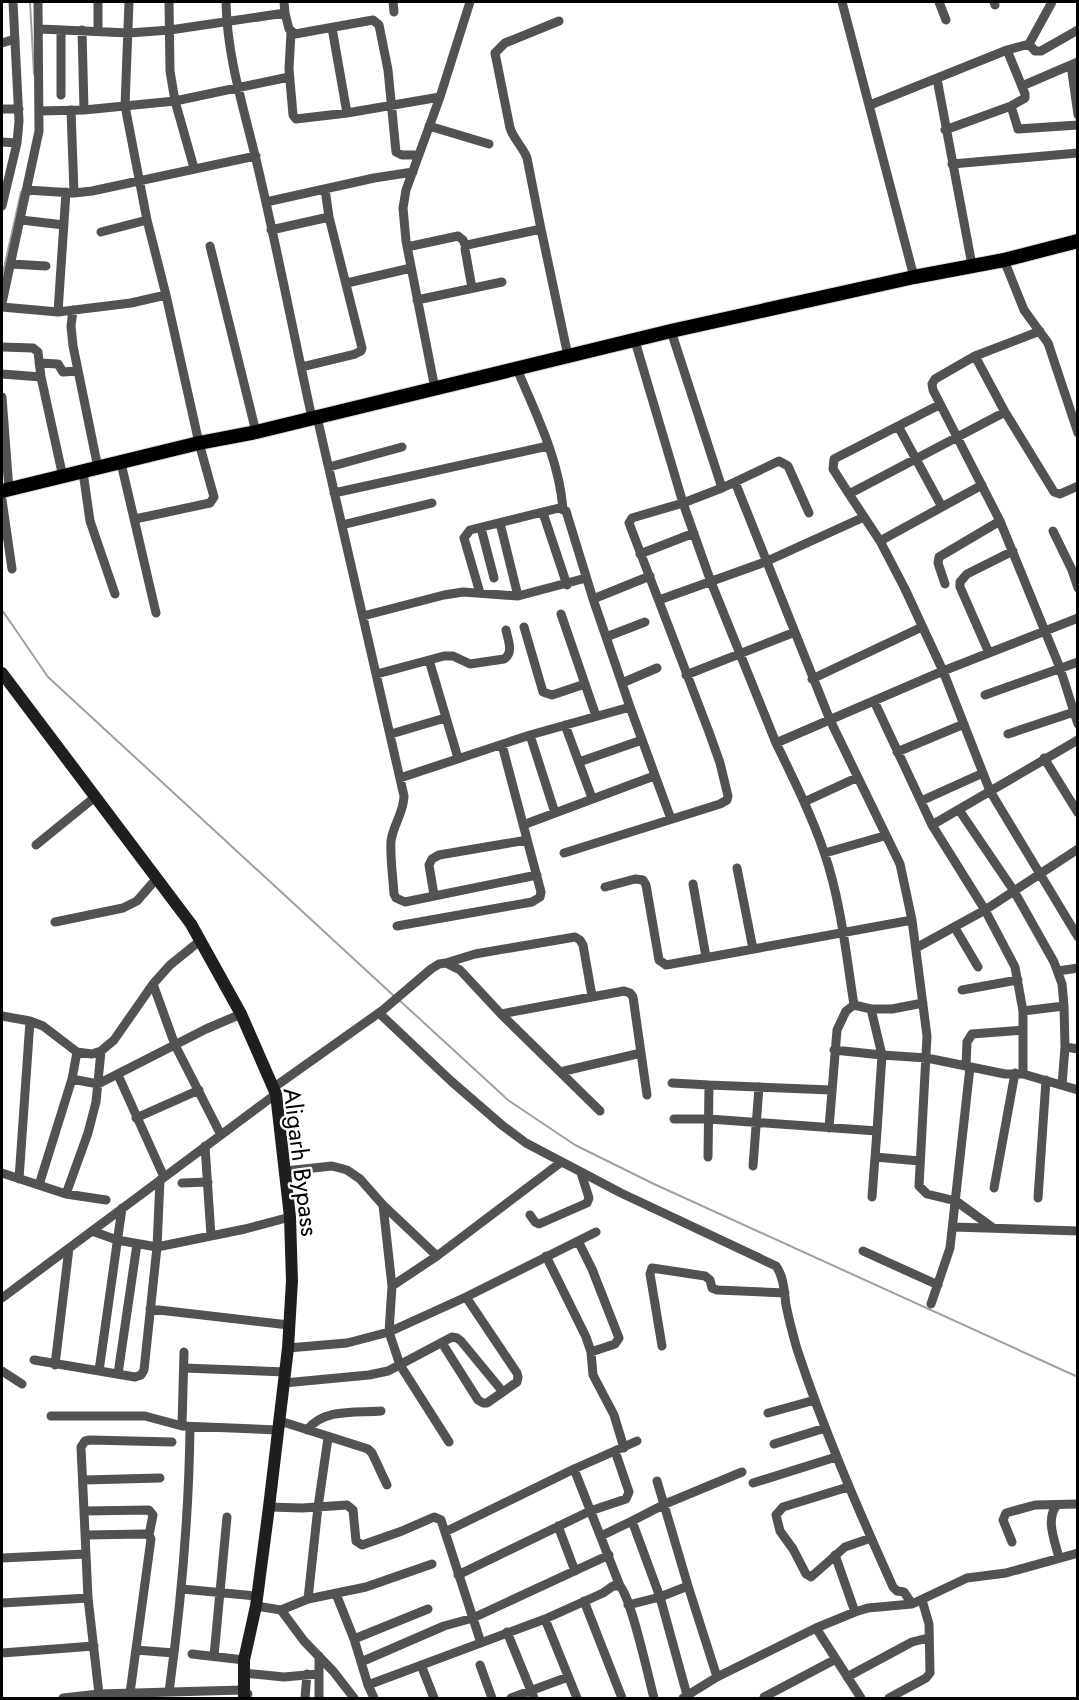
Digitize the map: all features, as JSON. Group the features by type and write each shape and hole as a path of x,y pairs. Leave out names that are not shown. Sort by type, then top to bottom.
{"main road":[{"path":"4,494 199,443 256,432 635,341 671,330 914,277 1004,260 1077,241"},
{"name":"Aligarh Bypass","path":"2,673 191,924 241,1014 275,1091 290,1217 292,1281 288,1348 279,1426 256,1601 244,1660 242,1695"}],"street":[{"path":"38,2 39,131 2,305 58,312 131,303 166,295"},
{"path":"98,2 98,30"},
{"path":"129,2 125,106 147,220 199,443 214,497 210,503 135,519"},
{"path":"169,2 170,71 175,101 194,168"},
{"path":"226,2 226,22 238,89 256,156 301,367 342,525 400,778 404,804 393,830 391,842 394,894 396,898 405,902 537,875"},
{"path":"284,2 291,32 289,77 293,115 296,119 440,97"},
{"path":"393,2 394,12"},
{"path":"435,388 407,247 403,208 406,190 440,97 470,2"},
{"path":"842,2 914,277"},
{"path":"939,2 946,20"},
{"path":"870,105 1007,50 1029,44 1049,3"},
{"path":"2,10 13,4 19,108 16,143 5,181 2,206"},
{"path":"40,29 129,33 170,30 285,13"},
{"path":"291,32 295,34 372,20 379,25 392,105 396,152 402,155 419,155"},
{"path":"559,21 505,43 495,53 510,128 527,158 568,356"},
{"path":"332,28 347,113"},
{"path":"61,30 61,95"},
{"path":"82,30 84,110"},
{"path":"1029,44 1035,51 1041,51 1077,30"},
{"path":"2,44 15,39"},
{"path":"945,130 1011,106 1025,98 1026,94 1007,50"},
{"path":"1022,86 1074,64 1077,115"},
{"path":"40,111 84,110 175,101 289,77"},
{"path":"937,79 972,265"},
{"path":"1011,106 1018,129 1077,125"},
{"path":"2,109 19,108"},
{"path":"58,312 64,225 70,192 71,110"},
{"path":"429,126 489,144"},
{"path":"2,142 16,143"},
{"path":"952,164 1077,153"},
{"path":"26,190 70,192 110,188 256,156"},
{"path":"266,202 413,172"},
{"path":"301,367 361,351 347,283 329,217 325,189"},
{"path":"271,230 329,217"},
{"path":"21,220 64,225"},
{"path":"101,232 147,220"},
{"path":"466,247 470,244 541,229"},
{"path":"407,247 455,237 461,238 466,247 472,288"},
{"path":"210,246 256,432"},
{"path":"1004,260 1024,310 1052,354 1077,433"},
{"path":"11,264 46,266"},
{"path":"347,283 411,268"},
{"path":"417,300 502,282"},
{"path":"73,310 72,336 98,468"},
{"path":"671,330 722,488"},
{"path":"1040,332 975,356 935,379 932,384 939,405 1000,521 1060,668 1076,711 1077,724"},
{"path":"635,341 683,503 711,582 776,742 825,853 843,932 854,1005"},
{"path":"2,347 36,349 63,477"},
{"path":"975,356 1005,412 1054,492 1060,494 1077,486"},
{"path":"39,363 58,364 63,372 78,371"},
{"path":"517,369 558,474 563,509 566,511 606,638 671,819"},
{"path":"2,374 41,377"},
{"path":"2,397 4,494 12,569"},
{"path":"939,405 834,459 833,469 880,541 905,589 943,671 990,791 1041,873 1077,937"},
{"path":"849,494 1005,412"},
{"path":"898,426 942,507"},
{"path":"334,493 548,446"},
{"path":"328,467 402,447"},
{"path":"564,853 724,802 728,796 720,763 640,554 629,523 630,520 722,488 778,461 788,466 808,513"},
{"path":"121,463 156,613"},
{"path":"83,472 90,521 115,594"},
{"path":"735,482 812,679 856,778 900,864 912,920 927,1036 918,1181 922,1191 956,1201 993,1228"},
{"path":"880,541 982,485"},
{"path":"342,525 432,503"},
{"path":"480,593 464,538 470,530 563,509"},
{"path":"543,513 567,585"},
{"path":"659,600 765,561 864,517"},
{"path":"945,584 938,563 939,557 1000,521"},
{"path":"500,523 518,596"},
{"path":"481,528 494,579"},
{"path":"1053,531 1072,570 1077,588"},
{"path":"640,554 693,533"},
{"path":"989,653 960,587 960,582 967,574 1013,552"},
{"path":"593,599 650,576"},
{"path":"363,616 444,595 463,592 518,596 567,585 586,578"},
{"path":"561,614 596,716"},
{"path":"776,742 943,671 1077,618"},
{"path":"606,638 645,622"},
{"path":"524,627 543,692 552,695 585,684"},
{"path":"812,679 922,627"},
{"path":"377,674 444,656 453,656 470,663 504,659 510,652 506,630"},
{"path":"686,675 795,632"},
{"path":"429,660 458,758"},
{"path":"985,695 1077,662"},
{"path":"622,682 657,668"},
{"path":"874,701 932,825 985,910 1012,960 1018,980 1023,1011 1019,1073 994,1188"},
{"path":"400,778 530,735 630,707"},
{"path":"1008,734 1076,711"},
{"path":"391,734 445,718"},
{"path":"897,752 964,724"},
{"path":"565,725 592,798"},
{"path":"530,735 555,813"},
{"path":"579,762 642,740"},
{"path":"932,825 1077,740"},
{"path":"397,926 537,900 541,892 502,746"},
{"path":"1044,759 1077,813"},
{"path":"921,801 983,773"},
{"path":"523,825 654,776"},
{"path":"804,802 856,778"},
{"path":"36,845 95,797"},
{"path":"959,810 1014,891 1058,971 1064,1006 1065,1047 1062,1085"},
{"path":"825,853 884,836"},
{"path":"434,895 429,865 432,859 439,855 527,840"},
{"path":"916,948 985,910 1077,849"},
{"path":"737,868 753,949"},
{"path":"55,922 123,908 137,901 157,878"},
{"path":"605,887 635,879 643,880 646,885 659,960 666,964 912,920"},
{"path":"693,884 706,957"},
{"path":"955,928 978,967"},
{"path":"2,1298 206,1146 381,1012 439,964 475,954 574,937 583,945 592,996"},
{"path":"2,1016 30,1021 49,1030 77,1052 92,1054 101,1051 114,1040 153,984 170,965 201,940"},
{"path":"446,963 460,970 501,1014 600,1111"},
{"path":"1058,971 1077,968"},
{"path":"962,990 1018,980"},
{"path":"153,984 175,1045 220,1135"},
{"path":"501,1014 592,996 624,991 630,993 633,997 647,1095"},
{"path":"854,1005 871,1009 892,1009 923,1003"},
{"path":"829,1128 834,1050 840,1021 846,1011 854,1005"},
{"path":"1023,1011 1064,1006"},
{"path":"871,1009 882,1055 872,1197"},
{"path":"381,1012 418,1051 502,1126 526,1143 560,1163 769,1262 780,1272 790,1326 814,1400 836,1457 893,1587 897,1591 904,1592 912,1604"},
{"path":"72,1079 98,1084 241,1014"},
{"path":"19,1179 30,1021"},
{"path":"931,1304 947,1262 953,1227 968,1066 967,1042 972,1034 1023,1030"},
{"path":"1065,1047 1077,1049"},
{"path":"834,1050 927,1058 1005,1074 1019,1073 1077,1090"},
{"path":"66,1194 96,1102 101,1051"},
{"path":"39,1185 72,1079 77,1052"},
{"path":"560,1072 641,1053"},
{"path":"34,1360 135,1377 141,1375 144,1370 162,1179 118,1076"},
{"path":"1038,1198 1046,1080"},
{"path":"672,1083 831,1090"},
{"path":"708,1157 709,1085"},
{"path":"753,1166 759,1087"},
{"path":"136,1118 199,1090"},
{"path":"674,1119 709,1119 877,1131"},
{"path":"206,1146 211,1236"},
{"path":"876,1157 920,1161"},
{"path":"392,1286 437,1256 560,1163"},
{"path":"285,1171 332,1166 347,1170 360,1179 382,1205 437,1256"},
{"path":"2,1173 66,1194 106,1200"},
{"path":"530,1215 539,1224 587,1203 589,1198 581,1173"},
{"path":"182,1183 208,1182"},
{"path":"382,1205 392,1286 389,1332 400,1365 449,1442"},
{"path":"99,1371 122,1208"},
{"path":"92,1231 117,1240 156,1247 245,1230 290,1217"},
{"path":"953,1227 1077,1231"},
{"path":"288,1348 347,1343 389,1332 415,1322 596,1232"},
{"path":"578,1241 619,1338 615,1344 591,1352"},
{"path":"118,1374 137,1244"},
{"path":"55,1365 69,1248"},
{"path":"863,1251 938,1285"},
{"path":"458,1575 590,1511 629,1496 614,1415 593,1375 591,1352 572,1306 546,1256"},
{"path":"662,1347 650,1274 652,1268 705,1276 710,1280 712,1288 717,1290 784,1293"},
{"path":"442,1342 478,1400 483,1403 487,1403 517,1382 517,1373 466,1297"},
{"path":"150,1309 289,1325"},
{"path":"184,1368 284,1378 369,1376 400,1365 452,1337 461,1341 503,1392"},
{"path":"169,1692 187,1526 184,1352"},
{"path":"2,1371 22,1384"},
{"path":"768,1413 814,1400"},
{"path":"308,1430 313,1422 322,1417 381,1411"},
{"path":"51,1416 145,1416 186,1426 279,1426 308,1430 368,1449 387,1485"},
{"path":"774,1444 825,1428"},
{"path":"308,1599 328,1438"},
{"path":"99,1694 88,1598 81,1447 90,1440 172,1442"},
{"path":"445,1532 574,1469 637,1442"},
{"path":"753,1483 836,1457"},
{"path":"574,1469 620,1586 624,1590 654,1698"},
{"path":"601,1536 665,1504 742,1472"},
{"path":"84,1480 160,1478"},
{"path":"657,1481 717,1677"},
{"path":"848,1487 783,1507 776,1515 780,1531 808,1576 814,1575 845,1547 871,1538"},
{"path":"1057,1504 1051,1515 1051,1523 1059,1558"},
{"path":"1012,1542 1003,1520 1006,1513 1035,1505 1077,1504"},
{"path":"269,1507 348,1505 351,1507 354,1538 358,1544 362,1545 434,1517 441,1520 481,1643"},
{"path":"85,1511 149,1510 153,1515 130,1693"},
{"path":"214,1656 227,1517"},
{"path":"632,1521 660,1597 685,1697 717,1677 816,1628 855,1612 868,1608 912,1604 967,1578 1006,1573 1077,1553"},
{"path":"558,1526 575,1571"},
{"path":"86,1535 149,1535"},
{"path":"2,1558 86,1554"},
{"path":"361,1662 444,1626 473,1618 609,1555"},
{"path":"835,1555 855,1612"},
{"path":"281,1610 308,1599 366,1587 432,1564"},
{"path":"368,1685 545,1619 603,1593 613,1586 620,1586"},
{"path":"628,1605 660,1597 688,1586"},
{"path":"182,1588 220,1591 281,1610 304,1641 333,1671 354,1698"},
{"path":"336,1594 374,1698"},
{"path":"2,1603 88,1598"},
{"path":"889,1698 926,1678 930,1673 928,1616 922,1600"},
{"path":"584,1601 622,1698"},
{"path":"354,1639 428,1609"},
{"path":"545,1619 577,1698"},
{"path":"816,1628 861,1698"},
{"path":"507,1632 532,1695"},
{"path":"847,1677 912,1642 928,1638"},
{"path":"2,1653 94,1646"},
{"path":"136,1650 174,1653"},
{"path":"192,1654 244,1660"},
{"path":"319,1656 319,1698"},
{"path":"764,1697 836,1659"},
{"path":"421,1665 435,1698"},
{"path":"480,1665 492,1698"},
{"path":"243,1673 284,1677 318,1674"},
{"path":"305,1698 307,1674"},
{"path":"511,1698 532,1695 567,1677"},
{"path":"63,1698 99,1694 169,1692 188,1695 242,1695"}],"waterway":[{"path":"30,2 34,74"},
{"path":"2,277 21,192"},
{"path":"2,610 48,677 394,996"},
{"path":"398,999 508,1100 575,1145 654,1184 1078,1377"}]}
